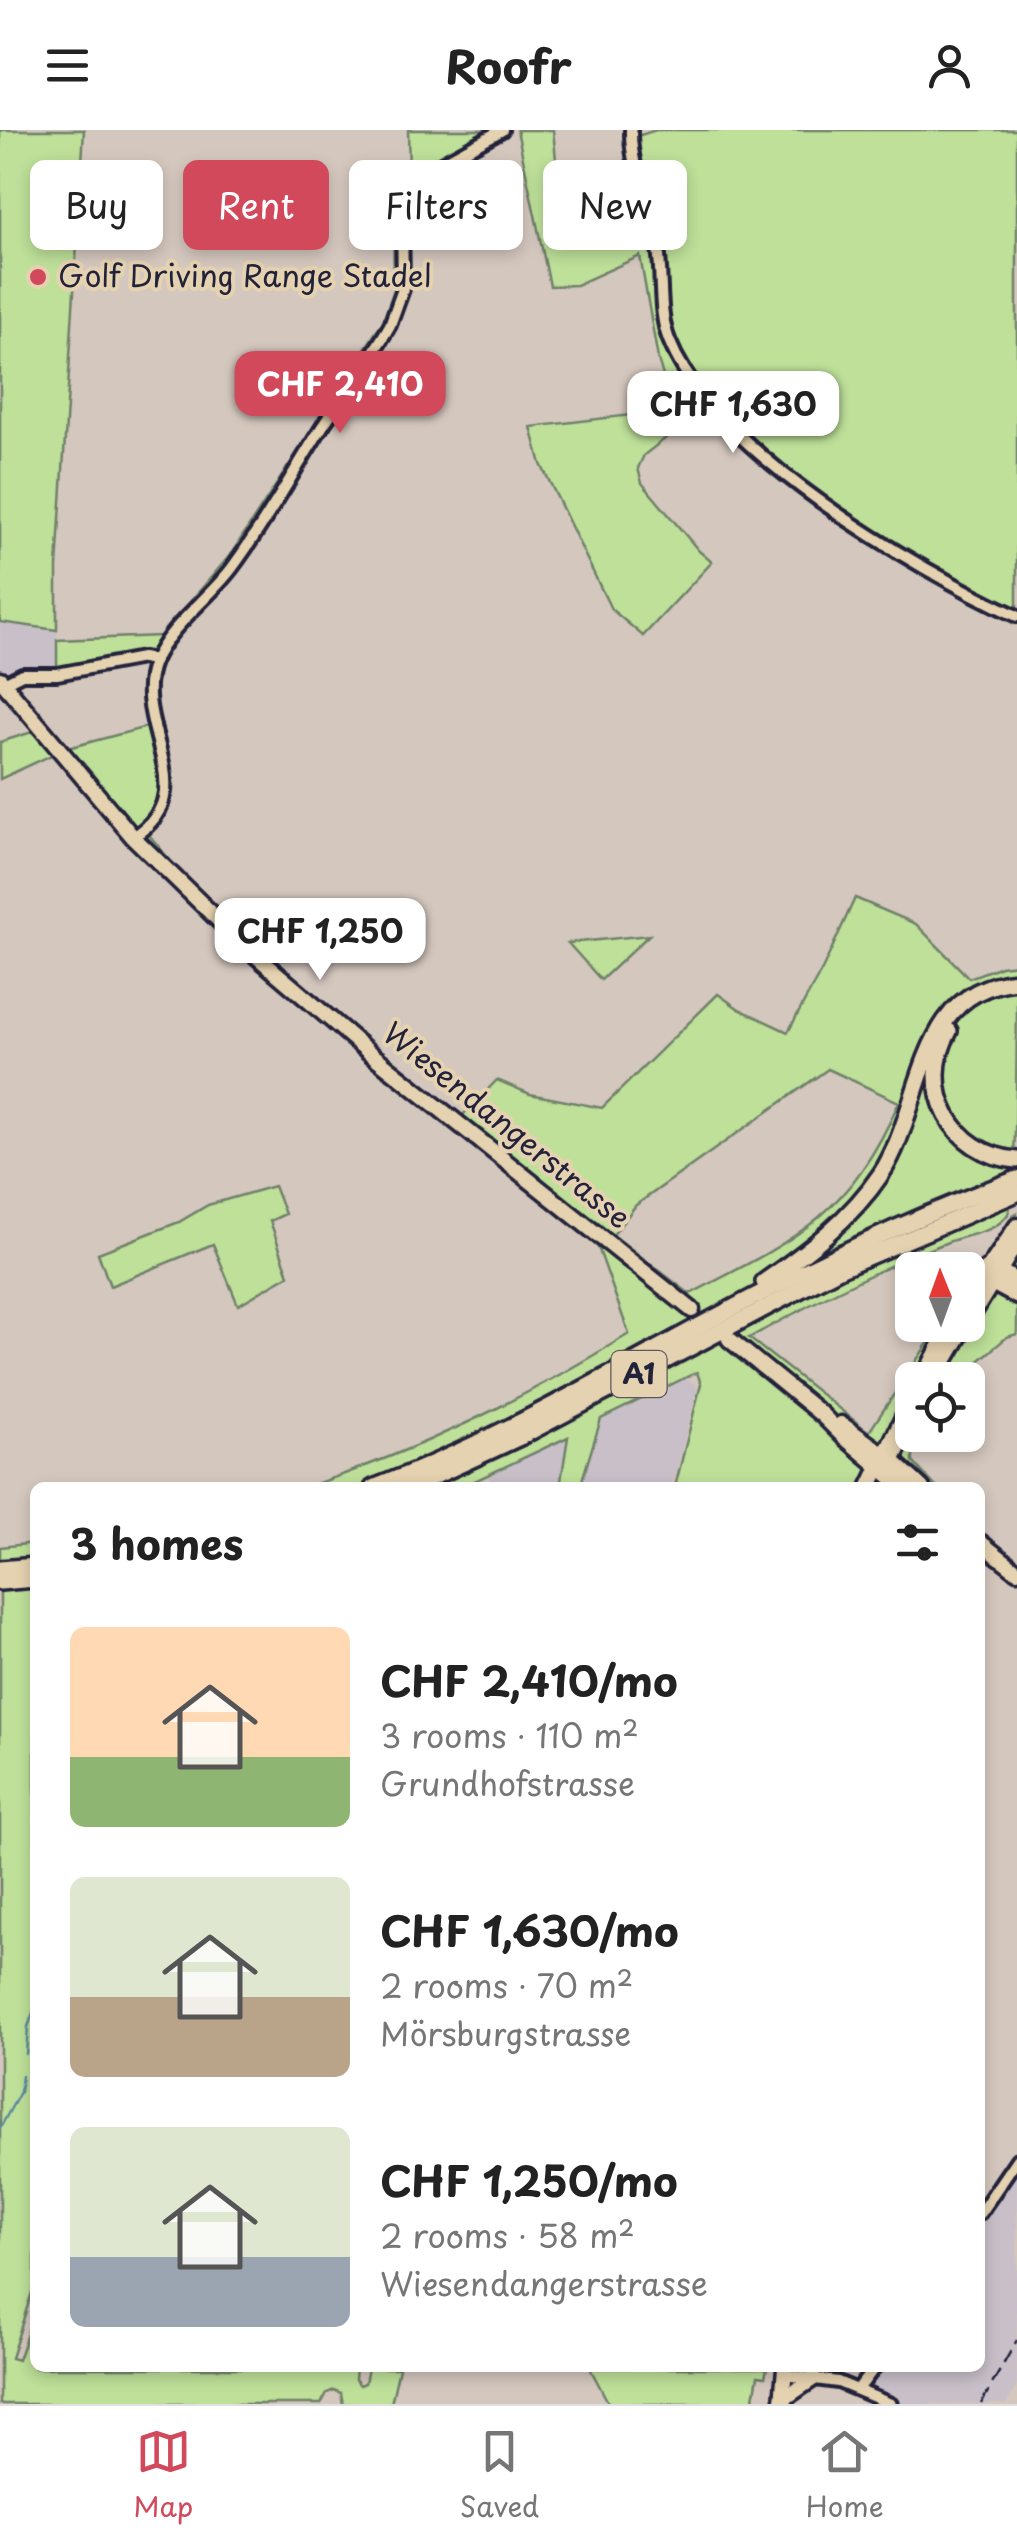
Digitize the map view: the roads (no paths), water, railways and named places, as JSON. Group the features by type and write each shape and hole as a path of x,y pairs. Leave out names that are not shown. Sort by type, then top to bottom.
{"highway":[{"path":"716,1316 817,1244 854,1209 899,1141 928,1051 946,1017 975,993 1017,982"},
{"path":"1017,992 986,998 959,1018 942,1043 936,1079 943,1110 961,1136 986,1153 1017,1160"},
{"name":"A1","path":"387,1482 514,1426 716,1316 884,1232 1017,1179"},
{"name":"A1","path":"422,1482 554,1420 813,1281 892,1244 1017,1194"},
{"path":"992,1274 1017,1282"},
{"path":"992,1274 1017,1296"},
{"path":"0,1569 30,1566"},
{"path":"0,1582 30,1579"}],"main road":[{"name":"Wiesendangerstrasse","path":"2,681 133,837 302,996 692,1310"},
{"path":"985,1287 1017,1226"},
{"path":"985,1281 1017,1242"},
{"path":"728,1339 884,1469 910,1482"},
{"path":"884,1469 895,1442"},
{"path":"985,1546 1017,1571"},
{"path":"782,2402 785,2372"},
{"path":"782,2402 814,2378"}],"street":[{"path":"133,837 164,807 167,786 149,701 154,660 231,570 390,325 403,289 402,212 407,192 428,170 502,130"},
{"path":"631,130 635,166 658,248 668,338 710,404 776,471 907,558 1017,616"},
{"path":"2,681 22,674 57,674 142,658 154,660"},
{"path":"985,2206 1017,2159"},
{"path":"789,2372 858,2388 891,2404"},
{"path":"858,2388 871,2372"}],"waterway":[{"path":"26,2054 30,2021"},
{"path":"0,2128 20,2092 22,2076"}],"railway":[{"path":"981,2404 1017,2340"}],"place":[{"name":"Golf Driving Range Stadel","path":"38,277"}]}
